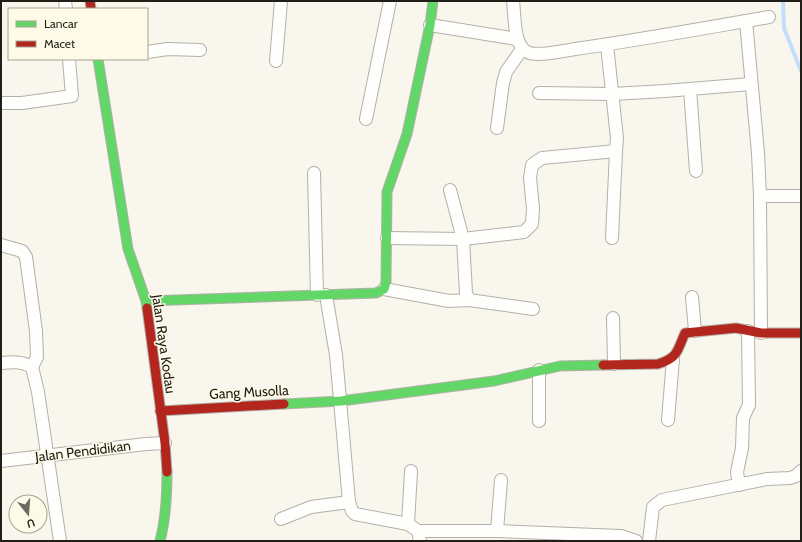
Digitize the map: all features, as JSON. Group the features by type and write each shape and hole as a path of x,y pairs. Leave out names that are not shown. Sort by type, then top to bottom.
{"street":[{"path":"276,61 281,1"},
{"path":"366,119 390,1"},
{"path":"384,289 386,282 387,192 407,134 430,25 433,1"},
{"path":"497,128 506,72 520,44 513,1"},
{"path":"430,25 520,44 528,52 540,54 607,45 769,17"},
{"path":"746,21 758,153 760,196 761,333"},
{"path":"607,45 617,138 612,238"},
{"path":"148,52 168,49 200,50"},
{"path":"1,103 22,103 72,96 70,60"},
{"name":"Jalan Raya Kodau","path":"102,60 128,249 146,301 164,443 167,473 167,499 165,522 160,541"},
{"path":"539,93 612,94 752,84"},
{"path":"690,89 696,171"},
{"path":"387,238 463,239 524,232 532,224 533,208 530,178 532,165 542,158 616,151"},
{"path":"314,174 321,295 336,355 349,502 352,511 355,514 408,524 419,536 497,531 584,538 621,536 636,541"},
{"path":"450,190 463,239 466,293 469,300"},
{"path":"760,196 801,196"},
{"path":"1,245 22,251 26,257 36,331 37,357 32,367 38,392 60,541"},
{"path":"146,301 376,293 384,289 449,301 469,300 532,309"},
{"path":"692,297 695,331"},
{"path":"613,318 614,364"},
{"path":"668,420 673,359 679,351 685,333 736,328 761,333 801,333"},
{"path":"738,485 738,472 742,448 743,418 749,405 748,331"},
{"name":"Gang Musolla","path":"160,411 341,401 494,381 560,366 658,364 673,359"},
{"path":"1,363 18,362 28,364 32,367"},
{"path":"539,370 539,421"},
{"name":"Jalan Pendidikan","path":"1,461 164,443"},
{"path":"408,524 411,471"},
{"path":"649,541 653,506 662,500 767,479 790,478 796,476 801,471"},
{"path":"497,531 501,480"},
{"path":"281,519 311,507 349,502"}],"waterway":[{"path":"783,1 784,28 801,71"}],"traffic: fast":[{"path":"146,301 376,293 384,289 386,282 387,192 407,134 430,25 433,1"},
{"path":"98,60 128,249 147,308"},
{"path":"284,404 341,401 494,381 560,366 603,365"},
{"path":"160,541 166,507 167,472"}],"traffic: jam":[{"path":"90,1 91,8"},
{"path":"147,308 165,443 167,472"},
{"path":"603,365 658,364 665,362 676,353 685,333 736,328 761,333 801,333"},
{"path":"160,411 284,404"}]}
